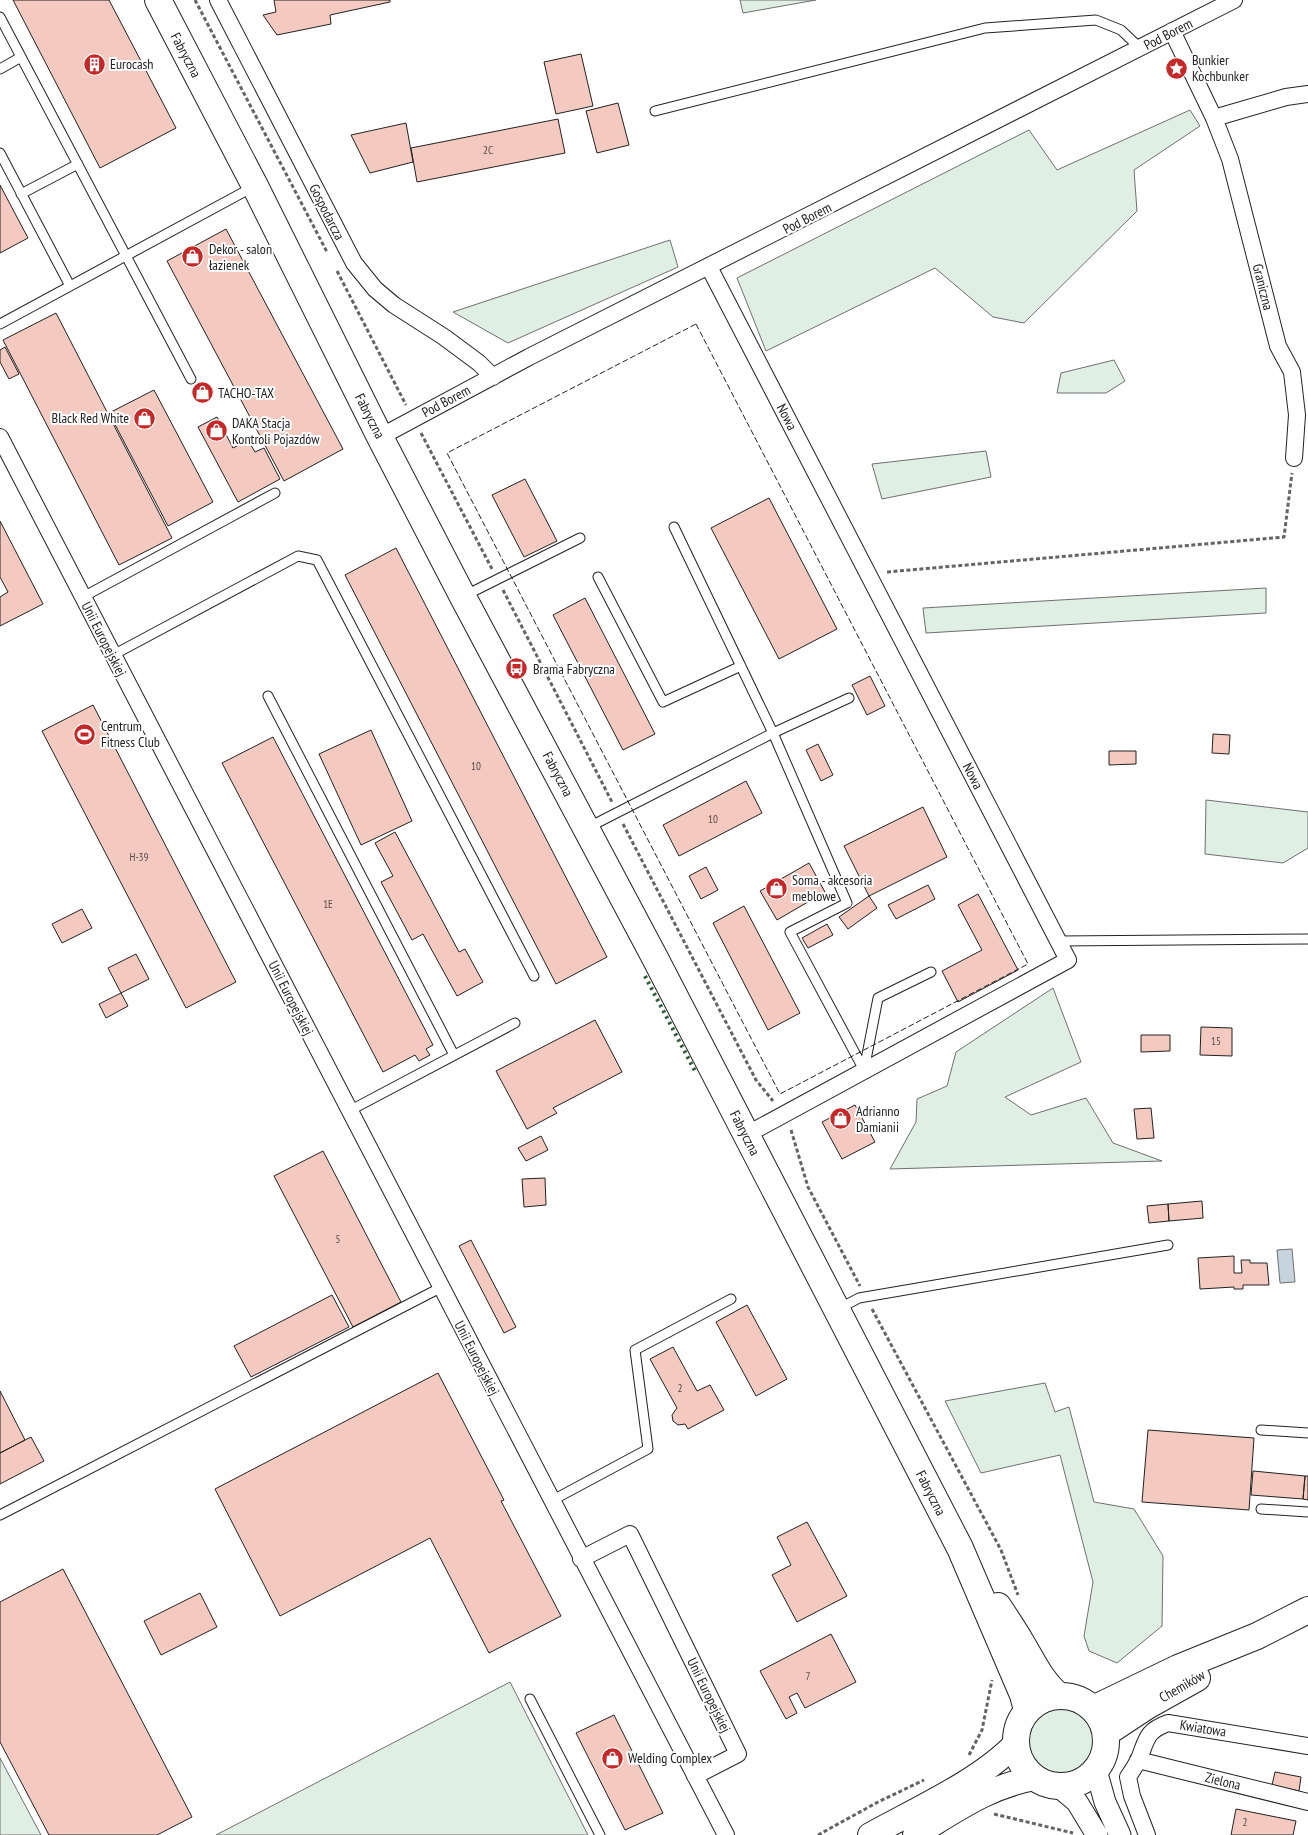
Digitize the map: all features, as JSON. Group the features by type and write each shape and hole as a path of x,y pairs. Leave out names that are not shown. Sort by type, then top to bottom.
{"main road":[{"name":"Fabryczna","path":"158,0 255,186 380,437 838,1310 960,1548 1023,1695 1027,1710"},
{"name":"Fabryczna","path":"960,1548 1021,1641 1038,1673 1050,1689 1059,1696"},
{"name":"Chemików","path":"1093,1709 1178,1668 1257,1636 1308,1610"},
{"name":"Chemików","path":"1106,1733 1147,1706 1210,1669 1257,1636"},
{"path":"915,1835 999,1787 1047,1782 1073,1785 1086,1780 1103,1759 1106,1733 1101,1720 1093,1709 1081,1701 1059,1696 1041,1701 1027,1710 1017,1730 1016,1743 1022,1763 1047,1782"},
{"path":"870,1835 972,1777 1004,1756 1016,1743"}],"street":[{"name":"Gospodarcza","path":"218,0 354,263 375,289 394,305 444,337 479,363 493,377"},
{"name":"Pod Borem","path":"380,437 493,377 1234,0"},
{"name":"Graniczna","path":"1172,31 1214,118 1230,159 1278,346 1292,372 1297,414 1294,458"},
{"path":"1214,118 1286,97 1308,94"},
{"name":"Nowa","path":"709,267 1068,960 746,1135"},
{"name":"Unii Europejskiej","path":"0,437 440,1288 726,1835"},
{"name":"Unii Europejskiej","path":"581,1559 630,1534 738,1754 695,1776"},
{"name":"Kwiatowa","path":"1147,1835 1132,1796 1128,1777 1138,1760 1146,1738 1156,1727 1168,1722 1308,1746"},
{"name":"Zielona","path":"1138,1760 1308,1802"},
{"path":"1096,1770 1105,1802 1120,1835"},
{"path":"1047,1782 1078,1802 1097,1835"}],"lane":[{"path":"0,17 191,379"},
{"path":"655,110 985,28 1096,20 1121,30 1140,48"},
{"path":"0,69 21,57"},
{"path":"0,154 70,286"},
{"path":"21,194 78,164"},
{"path":"0,324 255,186"},
{"path":"83,597 275,493"},
{"path":"674,527 773,733 847,903 790,932 864,1070"},
{"path":"463,597 580,538"},
{"path":"113,655 298,556 317,560 534,976"},
{"path":"598,577 663,702 741,666"},
{"path":"268,696 454,1055"},
{"path":"586,829 773,733 849,698"},
{"path":"1059,941 1308,938"},
{"path":"864,1070 878,998 931,972"},
{"path":"349,1111 515,1023"},
{"path":"838,1310 859,1298 1168,1245"},
{"path":"0,1515 440,1288"},
{"path":"551,1501 648,1449 635,1350 731,1299"},
{"path":"1260,1430 1308,1433"},
{"path":"1260,1509 1308,1512"},
{"path":"530,1699 600,1835"}],"path":[{"path":"195,0 327,253"},
{"path":"336,270 756,1080 784,1115 795,1140 808,1187 1001,1550 1021,1602"},
{"path":"868,574 1284,537 1294,458"},
{"path":"965,1763 982,1730 993,1671"},
{"path":"818,1835 878,1802 931,1778"},
{"path":"992,1814 1074,1833"}],"green space":[{"path":"740,0 816,0 743,13"},
{"path":"1190,110 1200,126 1134,170 1137,211 1024,323 993,317 935,268 766,351 737,278 1029,130 1057,170"},
{"path":"670,240 678,267 508,343 453,312"},
{"path":"1114,360 1125,381 1106,393 1057,393 1061,373"},
{"path":"986,451 991,477 882,499 872,464"},
{"path":"1266,588 1266,613 926,633 923,608"},
{"path":"1206,800 1308,812 1308,848 1283,863 1205,854"},
{"path":"1053,988 1081,1062 1005,1097 1031,1115 1086,1098 1113,1143 1162,1161 890,1169 916,1122 917,1099 947,1086 956,1052"},
{"path":"1045,1383 1055,1412 1069,1407 1094,1502 1134,1509 1163,1556 1162,1626 1117,1663 1089,1651 1084,1636 1093,1582 1060,1455 981,1473 945,1401"},
{"path":"510,1682 588,1835 216,1835"},
{"path":"1060,1706 1073,1709 1084,1716 1091,1727 1094,1740 1091,1753 1084,1764 1073,1771 1060,1774 1047,1771 1036,1764 1029,1753 1026,1740 1029,1727 1036,1716 1047,1709"},
{"path":"0,1758 41,1835 0,1835"}],"shaded area":[{"path":"1292,1249 1295,1282 1280,1283 1277,1250"}],"building":[{"name":"Eurocash","path":"13,0 109,0 176,128 100,168"},
{"path":"274,0 390,0 390,2 330,15 331,24 277,35 263,15 276,12"},
{"path":"581,54 593,106 556,114 544,62"},
{"path":"618,103 629,145 597,153 586,111"},
{"path":"558,119 565,153 417,182 411,148"},
{"path":"406,123 413,162 370,173 351,135"},
{"path":"0,185 28,238 0,253"},
{"path":"226,229 343,449 284,481 167,261"},
{"path":"56,313 172,538 119,565 3,340"},
{"path":"5,347 19,374 9,379 0,362 0,350"},
{"path":"154,390 213,502 168,526 109,413"},
{"path":"217,417 233,448 248,440 255,452 264,448 280,479 238,502 198,427"},
{"path":"525,479 557,541 524,557 492,495"},
{"path":"769,498 837,629 779,659 711,528"},
{"path":"0,521 43,604 0,626 0,597 8,592 0,577"},
{"path":"396,548 607,957 556,984 345,575"},
{"path":"585,598 655,734 623,750 553,615"},
{"path":"870,676 885,706 867,715 852,685"},
{"path":"93,705 236,982 186,1008 42,731"},
{"path":"371,730 412,821 361,845 319,754"},
{"path":"1213,734 1230,735 1229,754 1212,753"},
{"path":"273,737 433,1045 426,1049 430,1055 419,1061 415,1055 383,1072 222,763"},
{"path":"818,744 833,775 821,781 806,750"},
{"path":"1109,751 1136,751 1136,764 1109,765"},
{"path":"746,781 762,813 679,856 663,825"},
{"path":"923,807 947,857 869,896 844,846"},
{"path":"395,832 459,952 465,949 483,982 457,996 423,934 412,940 381,882 393,876 375,843"},
{"path":"809,863 825,892 777,920 760,891"},
{"path":"706,867 718,890 701,899 689,876"},
{"path":"928,885 935,899 896,919 888,905"},
{"path":"978,894 1018,970 958,1002 942,971 982,950 958,905"},
{"path":"869,896 877,908 848,929 839,917"},
{"path":"744,906 800,1013 768,1030 713,923"},
{"path":"82,909 92,928 62,943 52,924"},
{"path":"827,924 833,935 808,948 802,938"},
{"path":"136,954 149,979 121,993 108,968"},
{"path":"121,993 128,1006 106,1018 99,1004"},
{"path":"595,1020 622,1072 553,1108 557,1113 527,1129 496,1071"},
{"path":"1201,1027 1232,1028 1232,1056 1200,1055"},
{"path":"1141,1035 1170,1035 1170,1051 1141,1052"},
{"path":"855,1105 875,1142 842,1159 822,1122"},
{"path":"1151,1108 1154,1138 1137,1139 1134,1109"},
{"path":"541,1136 548,1150 526,1161 518,1148"},
{"path":"323,1151 401,1302 353,1327 274,1176"},
{"path":"545,1178 546,1205 524,1207 522,1179"},
{"path":"1202,1201 1203,1218 1169,1221 1168,1204"},
{"path":"1168,1204 1169,1221 1149,1223 1147,1206"},
{"path":"471,1240 516,1327 504,1333 459,1246"},
{"path":"1234,1256 1234,1273 1242,1273 1241,1260 1250,1260 1250,1263 1267,1263 1269,1285 1243,1285 1243,1289 1234,1289 1234,1287 1200,1289 1198,1258"},
{"path":"332,1295 349,1327 251,1377 234,1346"},
{"path":"747,1305 787,1379 756,1396 716,1322"},
{"path":"673,1347 697,1391 710,1385 724,1410 688,1429 685,1424 678,1425 673,1421 672,1415 677,1408 650,1359"},
{"path":"438,1373 504,1500 501,1501 561,1616 489,1653 430,1538 280,1616 215,1489"},
{"path":"0,1391 25,1440 0,1453"},
{"path":"1148,1430 1254,1438 1249,1510 1142,1502"},
{"path":"31,1437 44,1461 0,1484 0,1453"},
{"path":"1253,1471 1305,1476 1303,1499 1251,1495"},
{"path":"1305,1476 1308,1476 1308,1500 1303,1499"},
{"path":"807,1522 847,1596 797,1622 772,1575 791,1565 777,1537"},
{"path":"63,1569 192,1817 157,1835 49,1835 0,1742 0,1602"},
{"path":"200,1593 217,1627 161,1655 144,1621"},
{"path":"831,1634 856,1682 805,1708 797,1693 789,1697 797,1713 786,1719 760,1671"},
{"path":"614,1715 663,1813 625,1830 576,1733"},
{"path":"1275,1772 1301,1777 1299,1791 1272,1785"},
{"path":"1236,1809 1296,1821 1293,1835 1231,1835"}],"hedge":[{"path":"645,976 696,1073"}],"fence":[{"path":"696,324 1028,964 780,1094 447,453 696,324"}],"place":[{"name":"Eurocash","path":"94,64"},
{"name":"Bunkier Kochbunker","path":"1176,68"},
{"name":"Dekor - salon łazienek","path":"193,257"},
{"name":"TACHO-TAX","path":"202,393"},
{"name":"Black Red White","path":"145,418"},
{"name":"DAKA Stacja Kontroli Pojazdów","path":"216,431"},
{"name":"Brama Fabryczna","path":"517,669"},
{"name":"Centrum Fitness Club","path":"85,734"},
{"name":"Soma - akcesoria meblowe","path":"776,888"},
{"name":"Adrianno Damianii","path":"840,1119"},
{"name":"Welding Complex","path":"612,1758"}]}
